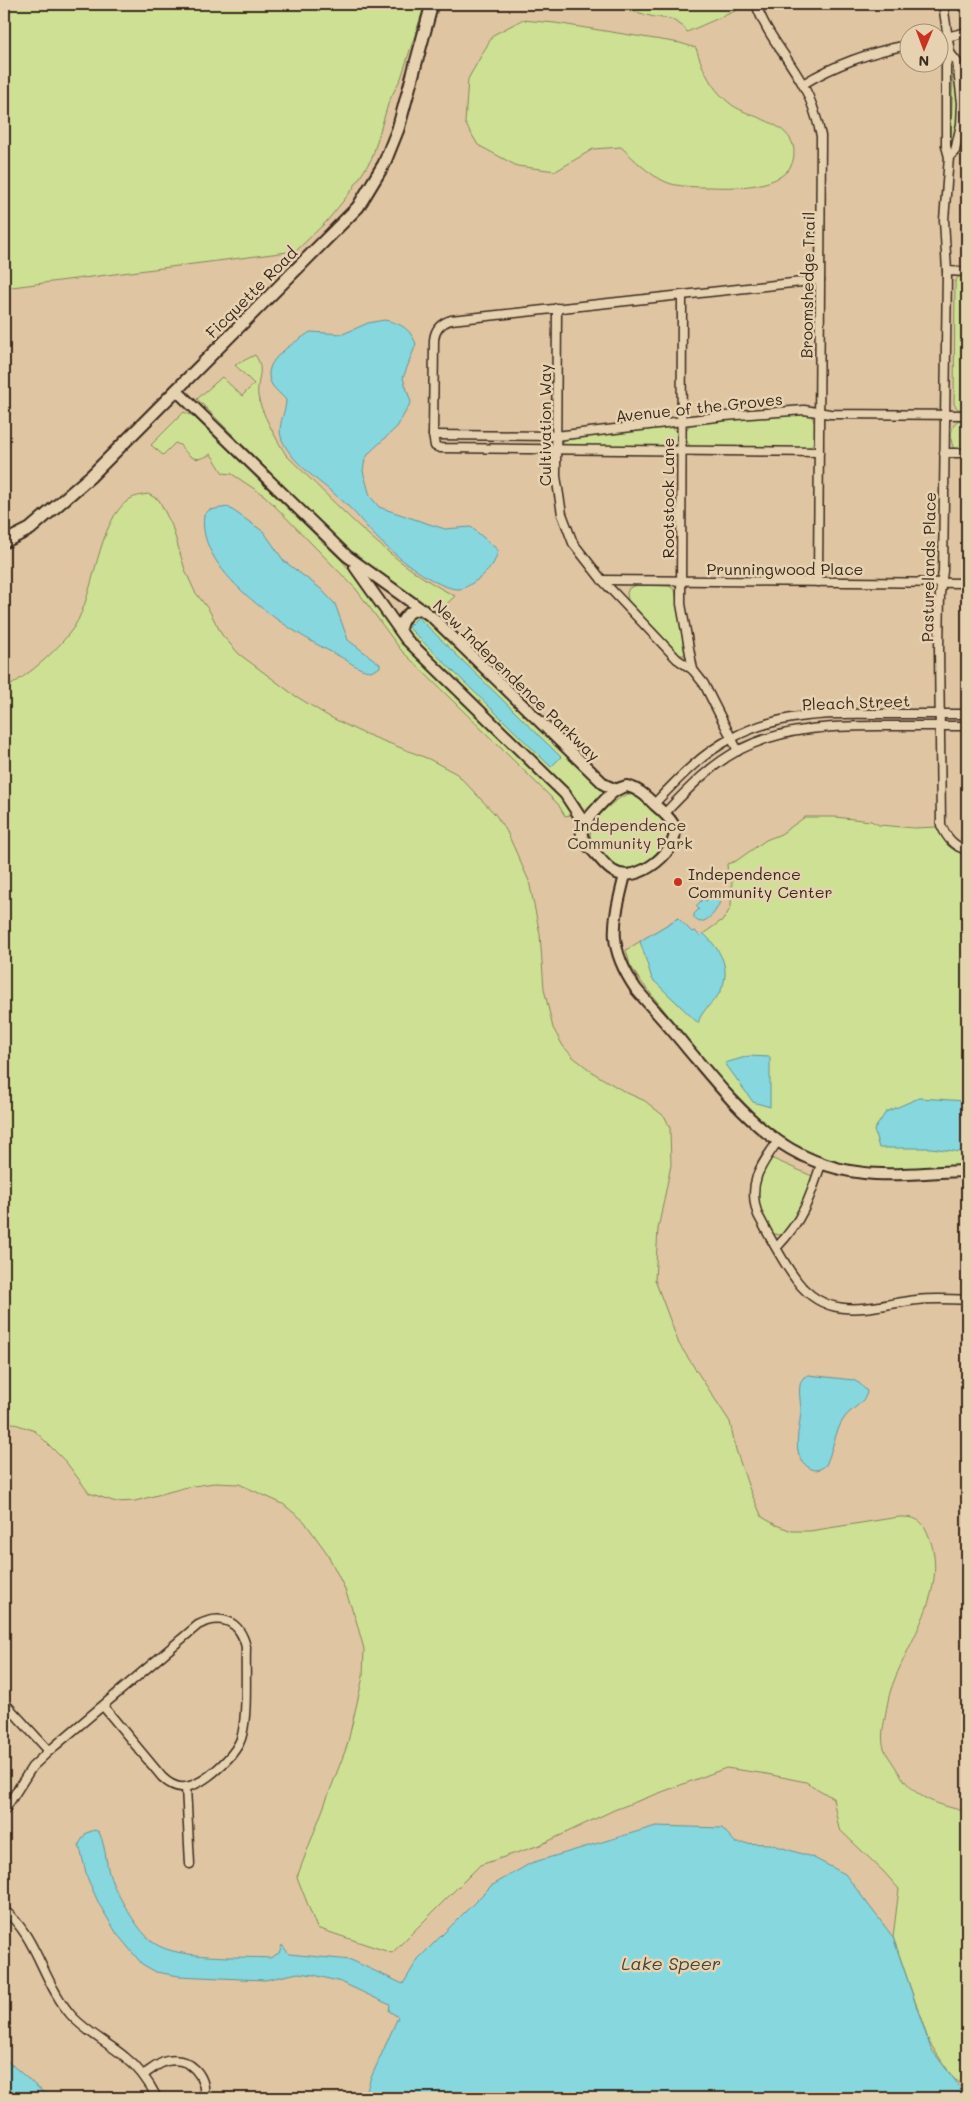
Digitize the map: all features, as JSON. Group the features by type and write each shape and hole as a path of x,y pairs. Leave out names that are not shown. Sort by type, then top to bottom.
{"main road":[{"name":"Ficquette Road","path":"4,542 30,529 91,476 358,207 384,164 398,129 432,4"}],"street":[{"name":"Broomshedge Trail","path":"756,4 768,31 802,84 815,111 821,136 818,582"},
{"name":"Pasturelands Place","path":"943,4 945,22"},
{"path":"948,38 967,32"},
{"name":"Pasturelands Place","path":"948,43 950,53 957,62 962,103 961,124 956,151 949,157"},
{"path":"802,84 855,58 898,47"},
{"name":"Pasturelands Place","path":"950,53 946,64 946,146 949,157 944,220 948,271 939,714 941,726 941,824 949,840 967,850"},
{"path":"948,271 967,272"},
{"path":"819,452 440,448 435,446 433,435 434,340 438,327 443,322 820,280"},
{"name":"Rootstock Lane","path":"680,581 682,295"},
{"name":"Cultivation Way","path":"557,308 557,484 562,514 573,543 602,580 677,660 693,670 704,684 738,751"},
{"name":"New Independence Parkway","path":"176,390 347,556 372,576 422,608 604,784 616,790"},
{"name":"Avenue of the Groves","path":"433,435 556,436 768,412 967,415"},
{"path":"944,453 967,454"},
{"name":"New Independence Parkway","path":"347,556 406,639 565,794 584,823"},
{"name":"Prunningwood Place","path":"602,580 967,583"},
{"name":"Cultivation Way","path":"680,581 682,612 693,670"},
{"path":"400,630 403,619 412,611 422,608"},
{"name":"Pleach Street","path":"654,804 684,773 732,738 765,724 807,715 831,713 967,714"},
{"name":"Pleach Street","path":"664,814 704,774 738,751 771,737 810,728 967,726"},
{"path":"627,786 638,789 654,804 673,825 671,845 658,861 639,873 625,875 614,872 585,843 581,832 584,823 616,790 627,786"},
{"path":"625,875 615,915 614,931 616,948 621,963 636,989 739,1110 778,1141 821,1164 880,1175 967,1171"},
{"path":"778,1141 756,1178 753,1191 754,1204 776,1247 796,1280 806,1291 826,1304 840,1309 854,1310 918,1300 967,1300"},
{"path":"776,1247 800,1219 821,1164"},
{"path":"4,1811 32,1767 48,1751 198,1625 207,1621 223,1620 238,1629 246,1647 242,1736 234,1754 200,1782 186,1787 178,1787 169,1783 103,1706"},
{"path":"4,1702 48,1751"},
{"path":"186,1787 190,1864"},
{"path":"4,1910 27,1936 49,1983 72,2016 90,2032 125,2057 143,2075 157,2098"},
{"path":"143,2075 160,2063 177,2060 187,2063 194,2067 201,2075 204,2082 204,2098"}],"green space":[{"path":"4,4 425,4 401,78 389,101 372,158 352,190 327,221 296,251 4,288"},
{"path":"608,4 751,4 687,32 684,27 671,19 654,17"},
{"path":"522,20 555,23 680,43 696,48 709,80 725,99 740,110 769,122 786,133 794,150 792,163 786,172 776,179 749,186 735,187 688,186 666,182 636,162 621,147 593,149 556,171 517,166 478,145 465,123 468,79 493,35"},
{"path":"953,64 958,81 958,92 953,145 951,143"},
{"path":"967,275 967,410 961,410 954,403 955,282 959,276"},
{"path":"255,355 260,365 259,402 286,455 387,551 408,568 455,596 437,613 352,554 197,399 222,377 242,396 254,384 235,365"},
{"path":"184,412 193,416 342,561 377,603 404,643 560,796 567,799 576,814 565,816 558,804 401,650 356,589 265,496 232,474 223,473 211,454 197,459 193,458 180,445 175,443 163,455 151,445"},
{"path":"801,413 811,416 816,429 813,443 807,449 691,447 686,437 689,426 695,422"},
{"path":"967,419 967,452 955,450 951,439 953,427 957,421"},
{"path":"670,426 677,432 678,437 676,444 670,448 565,447 562,444 563,439"},
{"path":"148,494 159,500 172,526 185,570 195,592 209,610 222,635 239,654 294,695 328,716 358,731 429,759 457,774 495,814 507,832 529,881 540,934 544,989 553,1028 563,1046 573,1057 595,1074 625,1092 645,1101 665,1117 670,1128 671,1165 658,1229 655,1280 679,1344 730,1422 736,1450 749,1488 762,1517 792,1531 810,1531 899,1517 917,1520 926,1529 934,1553 932,1591 926,1610 891,1690 887,1704 883,1741 884,1748 901,1776 916,1792 933,1802 967,1812 967,2088 953,2078 929,2042 893,1937 899,1889 839,1829 833,1798 806,1782 726,1768 614,1810 540,1845 480,1865 392,1953 317,1928 297,1877 347,1746 363,1677 364,1649 344,1587 327,1553 304,1521 283,1504 239,1484 214,1483 187,1487 135,1501 116,1502 89,1493 66,1462 35,1431 4,1420 4,690 42,662 67,637 81,613 110,523 119,509 130,499"},
{"path":"637,585 669,586 675,590 685,655 680,655 628,600 627,593 629,588"},
{"path":"421,612 606,793 588,812 407,633 405,629 407,621"},
{"name":"Independence Community Park","path":"629,794 640,800 660,818 668,831 665,842 651,858 636,869 624,870 616,867 597,849 590,837 598,817 610,805"},
{"path":"805,817 835,817 871,821 879,825 914,828 938,827 955,851 967,855 967,1167 869,1169 820,1158 785,1139 769,1128 713,1071 639,979 630,965 626,950 678,918 692,932 695,931 700,936 724,919 731,907 732,877 728,877 727,864 736,861 766,840 781,834"},
{"path":"771,1158 812,1176 796,1219 785,1232 779,1235 771,1233 761,1211 758,1195 758,1187"}],"water":[{"path":"384,320 404,327 414,338 416,344 403,378 411,402 397,427 365,459 363,471 370,496 379,507 445,529 471,527 498,550 488,570 467,587 460,589 451,588 440,584 428,578 393,553 341,499 303,468 288,450 280,435 286,400 273,387 269,376 270,368 280,354 310,332 343,334 368,323"},
{"path":"228,507 264,532 284,561 321,589 335,604 348,640 380,664 380,667 370,671 364,670 320,646 274,617 231,580 215,559 205,537 204,515 209,510"},
{"path":"418,617 561,757 551,767 408,627"},
{"path":"711,896 715,896 720,901 719,904 710,917 699,922 694,918 694,914 699,909 696,906 703,899 706,901"},
{"path":"678,918 692,932 695,931 700,936 703,933 709,939 718,951 724,965 724,980 720,993 703,1013 698,1023 652,979 640,941"},
{"path":"749,1056 770,1057 770,1107 753,1102 725,1063"},
{"path":"919,1098 967,1101 967,1153 931,1148 879,1148 874,1130 886,1112"},
{"path":"809,1375 853,1380 867,1391 864,1398 842,1422 826,1465 817,1470 811,1469 802,1462 797,1441 801,1411 800,1385 804,1377"},
{"name":"Lake Speer","path":"656,1826 722,1828 736,1843 770,1844 812,1857 845,1874 893,1937 931,2049 960,2087 967,2090 967,2098 365,2098 370,2080 398,2017 389,2011 390,2005 341,1982 314,1975 298,1973 265,1980 179,1976 156,1972 142,1964 117,1934 99,1904 87,1877 79,1844 86,1833 95,1830 99,1832 110,1878 121,1899 142,1932 154,1943 165,1948 193,1955 270,1958 279,1953 282,1945 289,1954 351,1960 403,1984 418,1959 491,1886 531,1863"},
{"path":"4,2058 50,2098 4,2098"}],"place":[{"name":"Independence Community Center","path":"678,882"}]}
